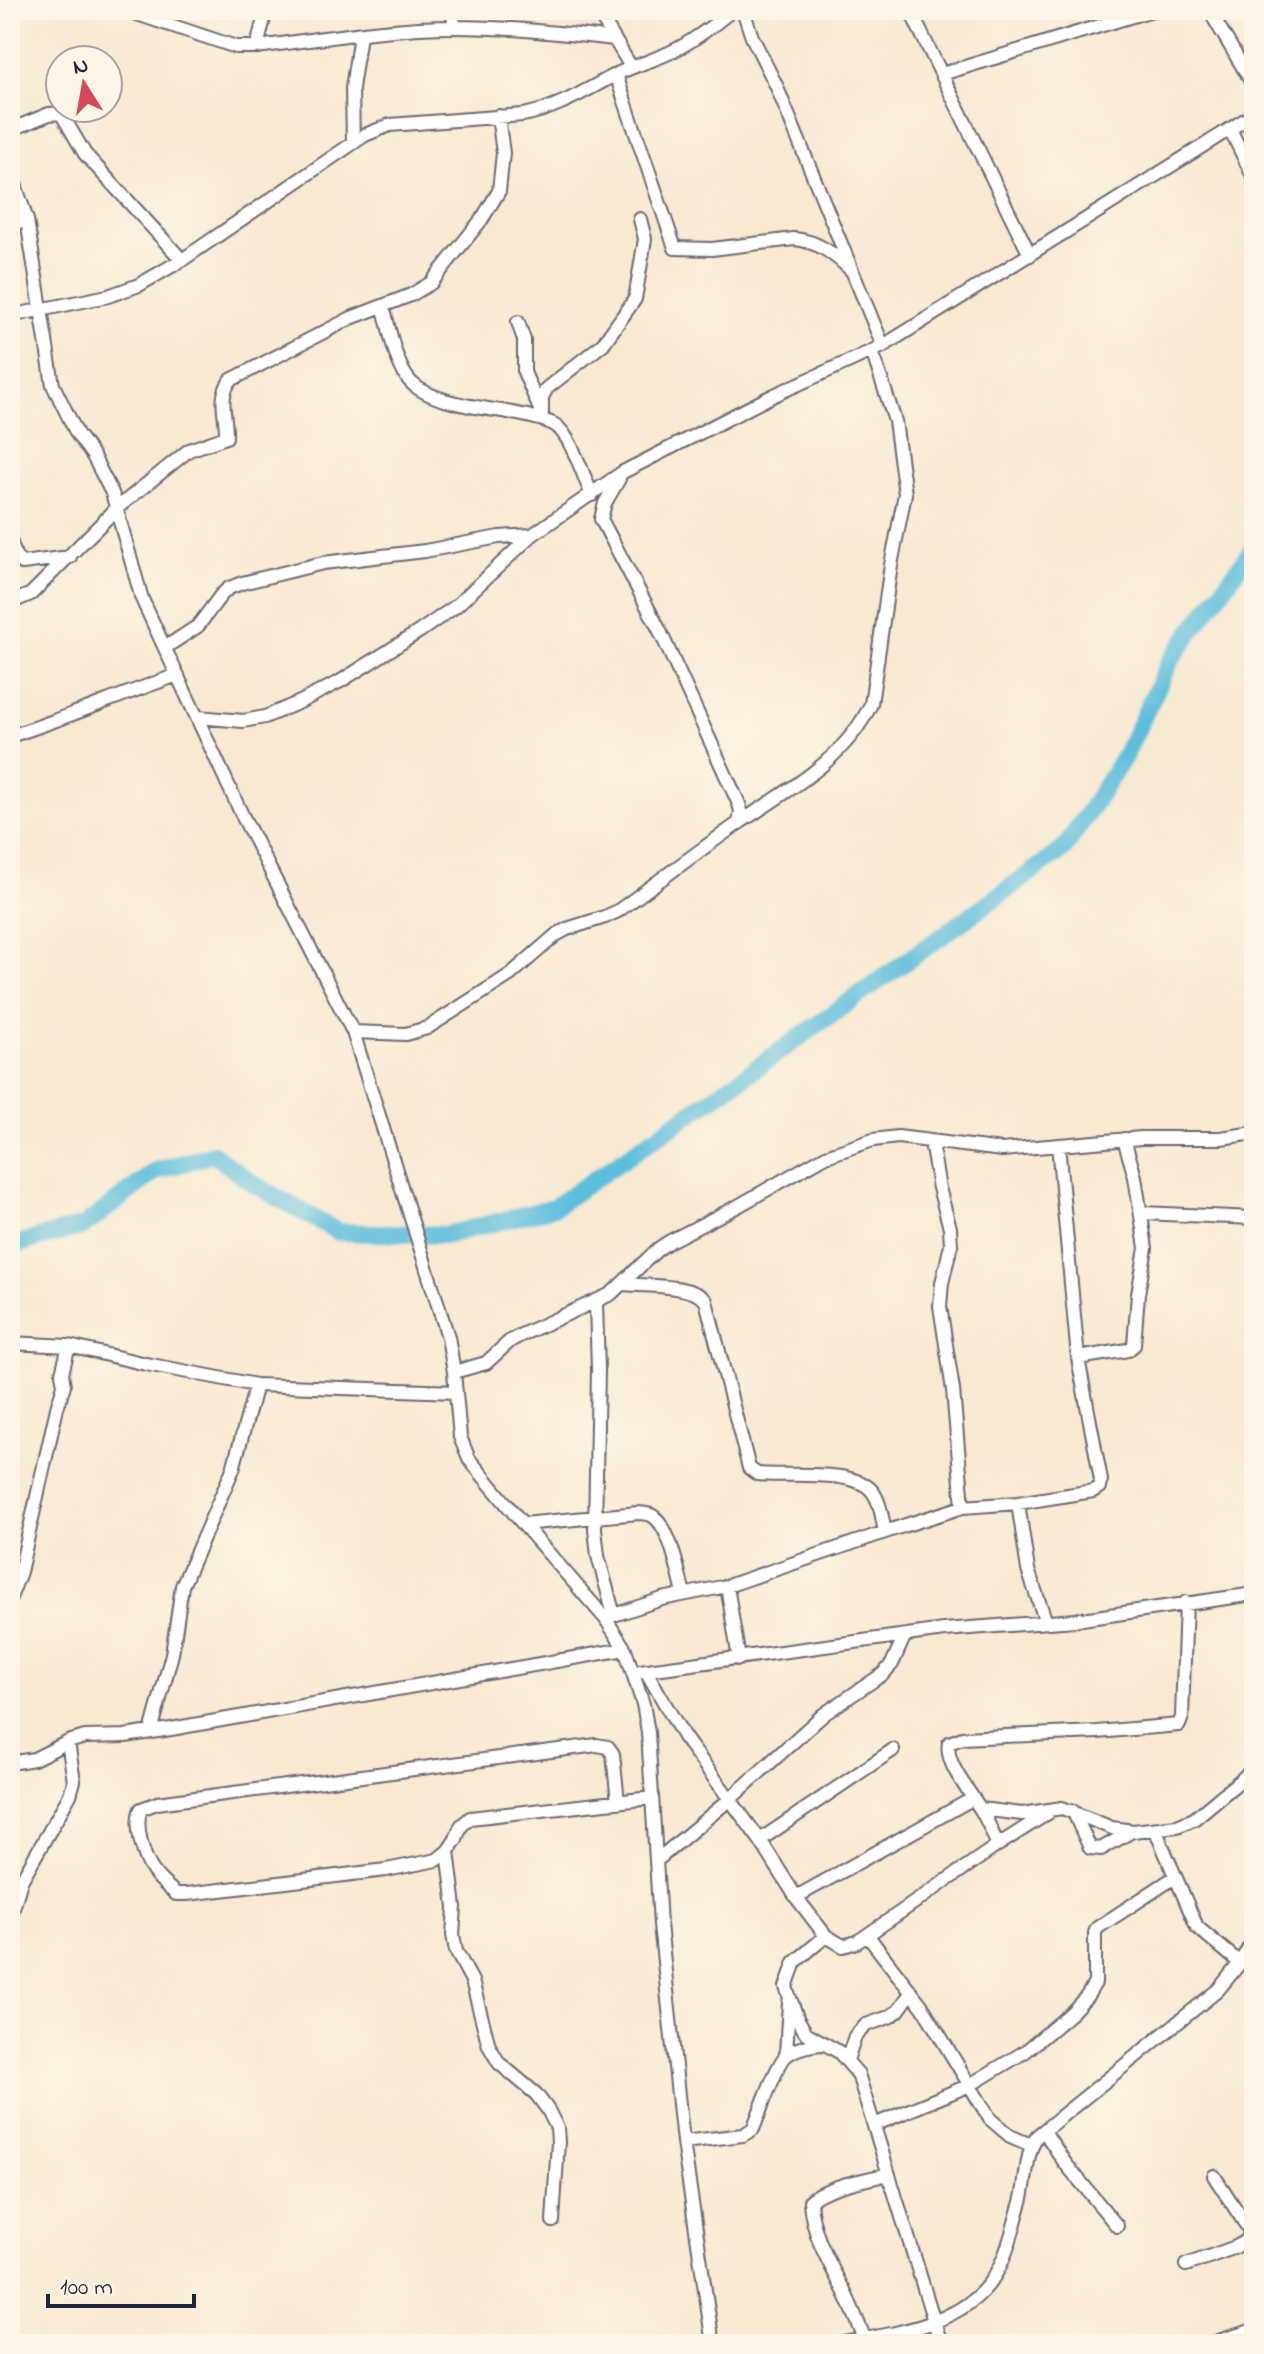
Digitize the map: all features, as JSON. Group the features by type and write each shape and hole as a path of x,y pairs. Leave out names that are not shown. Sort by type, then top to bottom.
{"street":[{"path":"125,10 236,47 454,27 614,39"},
{"path":"257,47 266,10"},
{"path":"453,10 454,27"},
{"path":"597,10 631,67"},
{"path":"10,316 108,296 139,285 182,260 365,135 390,125 545,111 704,34 732,10"},
{"path":"353,1032 406,1034 435,1024 510,975 556,935 618,911 823,765 863,721 871,704 891,565 905,494 895,421 878,349 851,270 743,10"},
{"path":"910,10 1030,255"},
{"path":"942,74 1152,10"},
{"path":"1209,10 1254,86"},
{"path":"353,143 352,88 360,35"},
{"path":"616,75 675,248 712,249 807,240 828,251 851,270"},
{"path":"10,130 49,114 61,113 85,154 182,260"},
{"path":"198,717 243,721 265,717 341,681 456,606 532,535 623,472 772,396 878,349 1254,114"},
{"path":"10,603 31,594 117,508 189,450 226,437 223,395 231,380 351,318 411,295 431,283 482,219 499,191 503,153 498,116"},
{"path":"1230,129 1254,178"},
{"path":"10,169 27,220 53,385 77,434 112,493 142,599 243,817 353,1032 448,1337 460,1437 469,1459 523,1524 610,1616"},
{"path":"544,418 542,397 547,388 603,344 635,299 645,239 640,219"},
{"path":"10,224 27,220"},
{"path":"383,306 398,361 408,379 423,391 471,407 544,418 556,425 566,437 592,495"},
{"path":"518,322 524,340 524,372 544,418"},
{"path":"623,472 605,503 601,519 659,629 739,804 739,823"},
{"path":"166,647 198,626 221,595 242,583 323,563 532,535"},
{"path":"10,540 16,558 22,563 70,557"},
{"path":"10,736 178,675"},
{"path":"454,1372 486,1363 510,1341 596,1303 623,1284 670,1241 826,1156 873,1140 898,1137 1002,1150 1124,1139 1209,1138 1254,1133"},
{"path":"1078,1358 1128,1350 1134,1345 1146,1248 1135,1177 1124,1139"},
{"path":"931,1142 950,1228 951,1245 940,1306 953,1390 963,1507"},
{"path":"610,1616 662,1599 727,1586 963,1507 1018,1503 1093,1491 1099,1487 1101,1480 1078,1358 1058,1145"},
{"path":"1142,1213 1254,1218"},
{"path":"623,1284 690,1290 706,1301 749,1468 757,1474 830,1476 857,1481 871,1488 878,1501 885,1532"},
{"path":"596,1303 598,1370 594,1517 610,1616 625,1649 684,1737 826,1936 843,1946 857,1942 1054,1810"},
{"path":"10,1343 69,1346 256,1385 456,1392"},
{"path":"10,1598 20,1572 64,1385 62,1373 69,1346"},
{"path":"151,1732 172,1654 182,1586 233,1469 256,1385"},
{"path":"1018,1503 1028,1570 1046,1622"},
{"path":"523,1524 651,1514 667,1534 684,1594"},
{"path":"727,1586 739,1659"},
{"path":"640,1671 985,1626 1137,1612 1186,1602 1254,1594"},
{"path":"998,1845 947,1752 949,1743 955,1740 1179,1725 1182,1717 1186,1602"},
{"path":"656,1861 824,1714 883,1674 892,1664 904,1637"},
{"path":"10,1763 34,1759 85,1737 151,1732 625,1649"},
{"path":"640,1671 648,1732 660,1924 683,2142 713,2344"},
{"path":"10,1919 15,1882 70,1795 74,1781 68,1742"},
{"path":"618,1802 613,1754 608,1747 597,1745 157,1803 141,1809 137,1827 151,1869 176,1894 187,1894 386,1870 437,1860 448,1851 461,1826 470,1818 618,1802 651,1798"},
{"path":"760,1840 893,1750"},
{"path":"796,1897 977,1804 1022,1814 1062,1808 1112,1828 1133,1831 1155,1829 1177,1826 1194,1819 1254,1769"},
{"path":"1073,1811 1090,1848 1101,1849 1133,1831"},
{"path":"1155,1829 1197,1927 1240,1963"},
{"path":"448,1851 455,1907 453,1935 456,1951 472,1981 489,2046 499,2063 536,2094 557,2128 553,2221"},
{"path":"874,2125 970,2085 1026,2051 1087,1996 1095,1983 1097,1928 1175,1877"},
{"path":"867,1935 922,2006 990,2119 1010,2136 1031,2145"},
{"path":"826,1936 795,1962 786,1987 806,2033 847,2060 858,2074 941,2344"},
{"path":"838,2344 935,2322 962,2309 980,2295 995,2276 1009,2243 1031,2145 1044,2131 1218,1990 1240,1963 1254,1939"},
{"path":"847,2060 855,2036 866,2025 898,2011 911,1993"},
{"path":"683,2142 743,2135 753,2129 778,2067 786,2055 790,1999"},
{"path":"786,2055 806,2047 826,2044"},
{"path":"1044,2131 1065,2163 1117,2226"},
{"path":"865,2339 823,2253 811,2217 810,2201 815,2196 888,2174"},
{"path":"1214,2176 1252,2237 1254,2260"},
{"path":"1186,2265 1236,2247 1252,2237"},
{"path":"1209,2344 1254,2330"}],"waterway":[{"path":"10,1246 84,1226 156,1171 213,1154 252,1183 338,1232 447,1235 554,1207 748,1074 1064,849 1124,757 1170,661 1254,547"}]}
